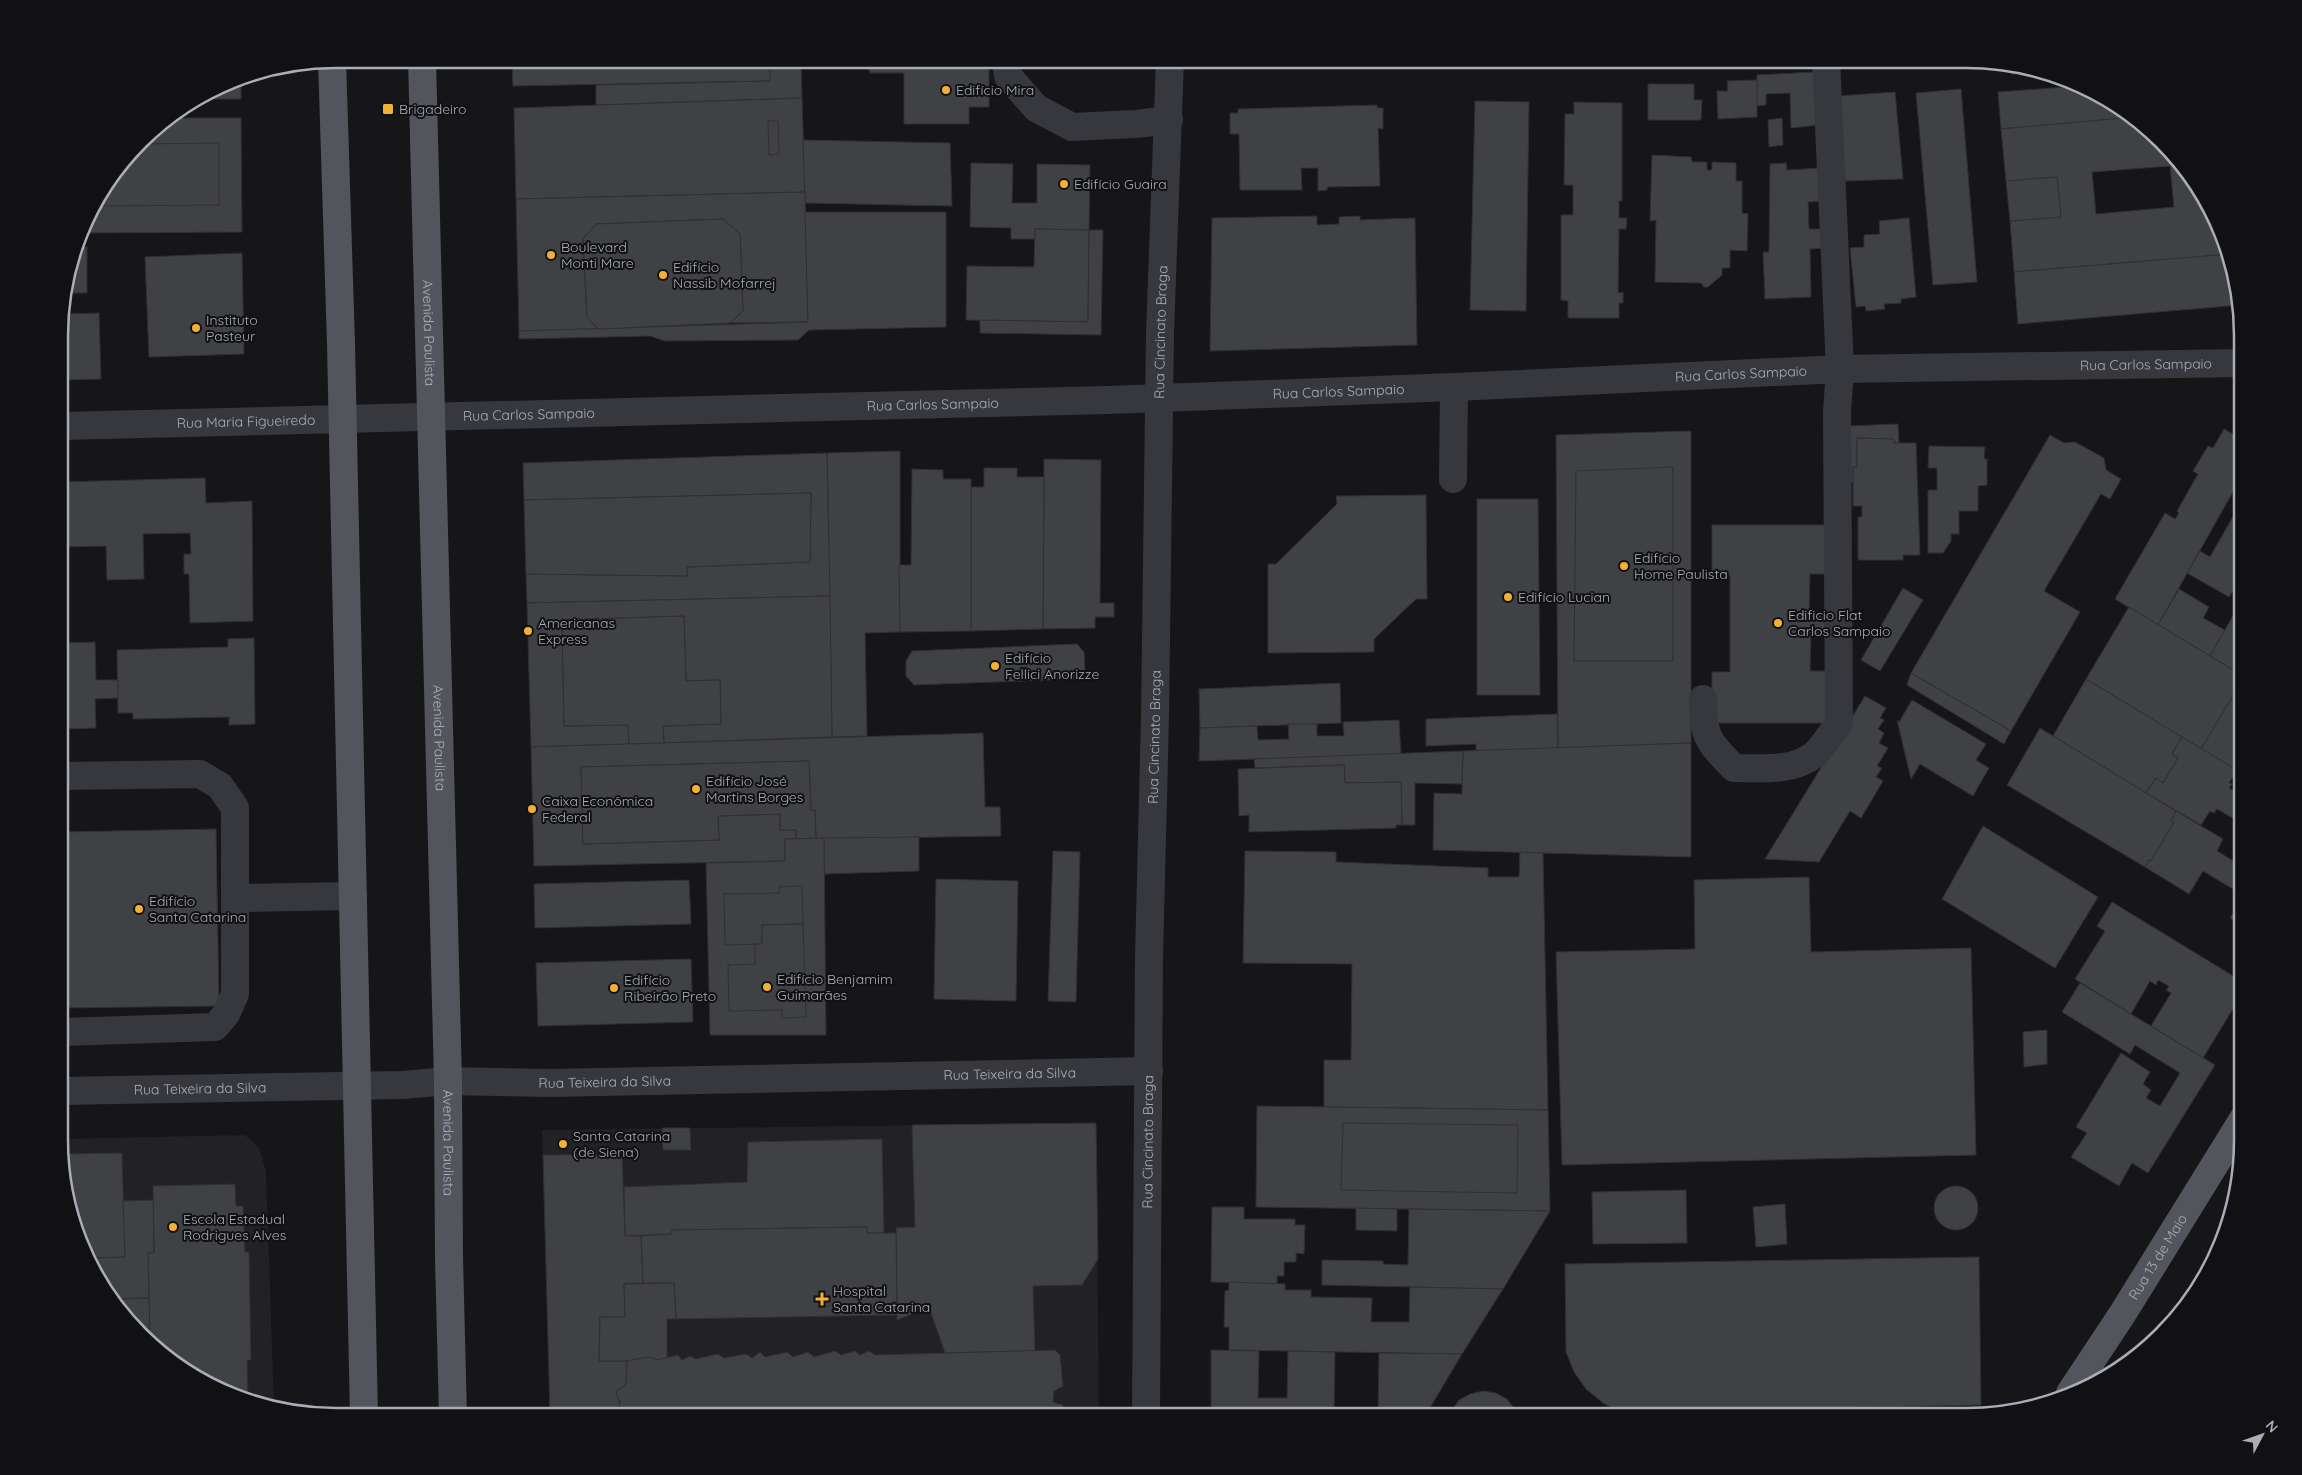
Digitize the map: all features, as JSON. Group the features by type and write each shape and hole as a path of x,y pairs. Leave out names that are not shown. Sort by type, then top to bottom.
{"main road":[{"path":"332,67 358,1086 364,1408"},
{"name":"Avenida Paulista","path":"422,67 448,1081 449,1258 453,1408"},
{"name":"Rua 13 de Maio","path":"2077,1384 2123,1313 2234,1134"}],"street":[{"path":"1007,67 1008,76 1036,108 1072,127 1136,124 1168,120"},
{"name":"Rua Cincinato Braga","path":"1146,1408 1148,1071 1160,332 1170,67"},
{"path":"1703,699 1703,723 1706,735 1734,768 1773,769 1794,765 1814,754 1839,724 1837,412 1840,369 1826,67"},
{"name":"Rua Carlos Sampaio","path":"432,417 1160,398 1454,388 1840,369 2234,363"},
{"path":"1454,388 1454,478"},
{"name":"Rua Maria Figueiredo","path":"67,426 432,417"},
{"path":"67,776 200,774 220,786 235,808 236,898 235,994 226,1014 215,1027 67,1032"},
{"path":"236,898 353,896"},
{"name":"Rua Teixeira da Silva","path":"67,1091 358,1086 448,1081 561,1083 1148,1071"}],"shaded area":[{"name":"Hospital Santa Catarina","path":"1096,1123 1099,1408 550,1408 542,1130"},
{"name":"Escola Estadual Rodrigues Alves","path":"245,1135 259,1148 266,1171 274,1400 233,1387 201,1372 159,1341 123,1303 103,1274 82,1226 73,1192 67,1139"}],"building":[{"path":"512,67 770,67 770,81 513,86"},
{"path":"770,67 801,67 802,98 596,105 596,85 770,81"},
{"name":"Edifício Mira","path":"868,67 989,67 989,107 969,107 969,124 904,124 904,73 870,73"},
{"path":"1815,72 1819,125 1791,128 1790,93 1766,94 1766,105 1757,106 1757,75"},
{"path":"1757,80 1757,117 1718,119 1717,91 1728,91 1727,81"},
{"path":"1648,84 1694,84 1694,100 1702,100 1701,120 1648,120"},
{"path":"241,85 241,99 209,99"},
{"path":"2066,87 2100,103 2123,118 2001,129 1998,92"},
{"path":"1961,89 1977,282 1933,285 1916,93"},
{"path":"1895,92 1903,179 1845,181 1838,96"},
{"path":"802,98 805,192 516,199 514,108"},
{"path":"1475,101 1529,102 1526,311 1470,310"},
{"path":"1574,102 1622,103 1622,201 1619,201 1619,218 1627,218 1626,229 1619,229 1618,293 1623,292 1623,303 1619,303 1619,318 1568,318 1568,301 1561,300 1561,215 1573,215 1573,185 1564,185 1565,114 1574,114"},
{"path":"1377,105 1377,108 1383,108 1383,129 1378,128 1380,186 1327,187 1327,190 1318,191 1318,168 1301,168 1302,190 1240,190 1239,134 1230,134 1230,113 1238,113 1238,109"},
{"path":"180,118 241,118 242,232 88,233 103,201 123,172 146,146"},
{"path":"1782,118 1783,145 1769,147 1768,120"},
{"path":"2123,118 2156,146 2179,172 2207,217 2222,255 2014,272 2010,221 2061,217 2057,177 2006,181 2001,129","holes":["2170,166 2174,207 2096,214 2092,172"]},
{"path":"768,121 778,121 779,154 769,155"},
{"path":"803,140 950,143 952,206 805,203"},
{"path":"219,143 219,205 101,206 123,172 148,144"},
{"path":"1652,155 1691,157 1692,162 1707,162 1707,170 1712,170 1712,162 1736,163 1736,181 1742,181 1742,213 1748,214 1747,251 1730,250 1730,268 1722,268 1722,275 1708,287 1704,287 1701,283 1655,282 1656,220 1650,221"},
{"name":"Edifício Guaira","path":"971,163 1013,164 1012,203 1037,203 1037,164 1090,165 1089,230 1035,229 1035,239 1011,239 1011,228 970,227"},
{"path":"1786,163 1787,170 1822,168 1824,201 1808,202 1809,229 1825,229 1827,248 1810,249 1811,297 1765,299 1763,252 1769,252 1770,164"},
{"path":"2057,177 2061,217 2010,221 2006,181"},
{"name":"Boulevard Monti Mare","path":"805,192 808,322 730,323 743,311 740,234 723,219 596,224 583,239 587,318 599,329 519,331 516,199"},
{"path":"805,212 946,212 946,327 809,330 798,340 665,341 650,336 519,339 519,331 808,322"},
{"path":"1317,216 1317,225 1339,224 1339,217 1360,216 1360,220 1415,218 1417,345 1210,351 1212,218"},
{"path":"1909,218 1916,297 1901,299 1901,303 1884,304 1885,309 1866,311 1865,306 1856,307 1850,248 1864,247 1864,235 1880,234 1879,221"},
{"name":"Edifício Nassib Mofarrej","path":"723,219 740,234 743,311 730,323 599,329 587,318 583,239 596,224"},
{"path":"1035,229 1089,230 1088,322 966,320 967,266 1034,267"},
{"path":"1089,230 1103,230 1101,335 980,333 980,320 1088,322"},
{"path":"83,247 87,247 87,293 71,293"},
{"name":"Instituto Pasteur","path":"242,253 244,354 149,357 145,257"},
{"path":"2222,255 2233,306 2018,324 2014,272"},
{"path":"99,313 101,379 67,380 68,314"},
{"path":"1898,424 1899,443 1894,443 1894,439 1857,438 1857,467 1853,467 1853,482 1847,482 1848,426"},
{"path":"2224,429 2234,435 2234,490 2158,625 2115,599 2165,513 2175,519 2179,513 2177,511 2198,474 2193,471 2208,446 2213,448"},
{"path":"1691,431 1691,743 1558,748 1556,435"},
{"path":"2050,435 2064,443 2075,442 2104,458 2106,470 2121,479 2110,499 2101,494 2044,591 2080,612 2011,731 1911,673"},
{"path":"1857,438 1894,439 1894,443 1916,443 1920,555 1903,555 1903,560 1858,560 1858,517 1862,517 1862,506 1853,506 1853,467 1857,467"},
{"path":"1929,446 1985,447 1984,459 1987,459 1987,485 1978,486 1978,511 1959,511 1959,534 1951,534 1951,541 1943,553 1928,553 1928,490 1937,490 1937,468 1928,468"},
{"path":"900,451 900,632 865,633 867,736 832,737 827,453"},
{"path":"827,453 830,596 527,603 526,574 687,576 687,567 810,562 811,493 524,500 523,463"},
{"path":"1044,459 1101,460 1100,603 1114,603 1114,617 1095,617 1095,628 1043,629"},
{"name":"Edifício Home Paulista","path":"1673,467 1673,661 1574,661 1576,471"},
{"path":"984,468 1017,468 1017,477 1044,477 1043,629 971,631 971,487 984,487"},
{"path":"912,469 943,470 943,479 971,479 971,631 900,632 899,565 911,565"},
{"path":"205,478 206,503 252,501 253,621 190,623 189,574 184,574 184,554 191,554 190,533 143,534 144,579 107,580 106,546 67,547 67,482"},
{"path":"811,493 810,562 687,567 687,576 526,574 524,500"},
{"path":"1426,495 1427,599 1416,599 1374,639 1374,652 1268,653 1268,564 1276,564 1337,504 1336,496"},
{"name":"Edifício Lucian","path":"1477,499 1538,499 1540,695 1477,695"},
{"path":"2234,515 2234,590 2229,597 2187,573 2200,551 2210,557"},
{"name":"Edificio Flat Carlos Sampaio","path":"1712,525 1829,525 1829,574 1810,574 1809,613 1827,613 1827,633 1811,633 1810,671 1829,671 1828,723 1712,723 1712,672 1730,672 1730,575 1712,575"},
{"path":"1903,588 1923,600 1880,671 1861,660"},
{"path":"2179,589 2209,607 2203,618 2225,630 2210,656 2158,625"},
{"path":"830,596 832,737 664,743 663,726 721,724 720,680 686,681 684,616 562,620 564,726 628,725 629,744 531,747 527,603"},
{"path":"2129,607 2234,671 2234,694 2201,749 2086,679"},
{"path":"2234,614 2234,671 2210,656"},
{"path":"684,616 686,681 720,680 721,724 663,726 664,743 629,744 628,725 564,726 562,620"},
{"path":"254,638 255,724 229,725 229,717 133,719 133,713 118,713 117,650 228,647 228,639"},
{"path":"95,642 96,680 118,680 118,698 95,699 96,728 67,729 67,643"},
{"name":"Edifício Fellici Anorizze","path":"1077,644 1084,652 1085,670 1079,679 914,685 906,676 906,661 912,651"},
{"path":"1911,673 2011,731 2004,744 1907,685"},
{"path":"2086,679 2182,737 2172,754 2178,758 2163,783 2156,778 2146,793 2053,736"},
{"path":"1340,683 1341,723 1200,728 1199,689"},
{"path":"2234,694 2234,769 2201,749"},
{"path":"1865,696 1886,708 1880,718 1884,720 1878,729 1884,733 1879,743 1888,748 1877,766 1882,768 1876,777 1883,781 1861,818 1850,811 1819,862 1765,859"},
{"path":"1912,700 1986,744 1976,760 1989,768 1973,796 1920,764 1911,779 1897,720 1899,722"},
{"path":"1557,714 1558,748 1476,751 1476,744 1426,746 1426,719"},
{"path":"1399,720 1401,754 1199,761 1200,728 1257,726 1258,740 1289,739 1288,724 1317,724 1317,736 1344,736 1343,722"},
{"path":"2040,728 2176,811 2171,820 2174,822 2151,861 2149,860 2145,867 2007,785"},
{"path":"983,733 985,807 1000,807 1001,836 816,839 815,810 811,811 809,761 581,767 583,844 719,840 718,816 780,814 780,830 796,830 796,839 785,839 785,861 534,866 531,747"},
{"path":"2182,737 2234,768 2234,775 2229,783 2232,784 2229,788 2234,791 2234,819 2217,809 2214,813 2210,811 2201,825 2146,793 2156,778 2163,783 2178,758 2172,754"},
{"path":"1691,743 1691,857 1433,850 1434,793 1462,794 1463,751"},
{"path":"1463,751 1462,784 1415,783 1415,825 1402,825 1401,782 1345,783 1344,765 1255,768 1254,759"},
{"name":"Edifício José Martins Borges","path":"809,761 811,811 815,810 816,839 796,839 796,830 780,830 780,814 718,816 719,840 583,844 581,767"},
{"path":"1344,765 1345,783 1401,782 1402,825 1396,825 1396,828 1249,832 1249,815 1239,816 1238,769"},
{"path":"2176,811 2223,839 2217,851 2234,861 2234,890 2203,871 2189,894 2145,867 2149,860 2151,861 2174,822 2171,820"},
{"path":"1983,826 2098,897 2055,968 1942,899"},
{"name":"Edifício Santa Catarina","path":"216,829 219,1006 67,1008 67,832"},
{"path":"919,837 919,871 824,874 824,838"},
{"path":"824,838 826,1035 710,1035 706,863 785,861 785,839"},
{"path":"1053,851 1080,852 1076,1002 1048,1001"},
{"path":"1245,851 1336,852 1336,862 1488,868 1488,877 1519,877 1520,852 1543,853 1548,1110 1324,1107 1324,1060 1351,1060 1352,964 1243,963"},
{"path":"1809,877 1811,952 1971,948 1976,1155 1562,1165 1556,952 1695,949 1694,880"},
{"path":"936,879 1018,881 1016,1001 934,999"},
{"path":"689,880 691,924 535,928 534,884"},
{"path":"802,886 803,924 762,925 762,944 725,945 724,894 779,893 779,887"},
{"path":"2112,902 2234,977 2234,1007 2203,1058 2151,1026 2171,993 2166,990 2169,986 2158,980 2156,985 2150,981 2131,1014 2075,979 2105,931 2097,926"},
{"path":"2234,912 2234,920 2230,918"},
{"name":"Edifício Benjamim Guimarães","path":"803,924 806,1017 782,1018 782,1010 729,1011 728,965 755,964 755,944 762,944 762,925"},
{"name":"Edifício Ribeirão Preto","path":"691,959 693,1022 538,1026 536,963"},
{"path":"2080,983 2215,1065 2148,1173 2132,1163 2119,1186 2071,1157 2087,1133 2076,1127 2121,1053 2150,1072 2143,1084 2151,1090 2146,1098 2160,1106 2180,1073 2135,1045 2130,1054 2062,1012"},
{"path":"2047,1030 2047,1064 2024,1067 2023,1032"},
{"path":"1257,1106 1548,1110 1550,1211 1256,1207"},
{"path":"1096,1123 1098,1259 1082,1285 1033,1286 1035,1351 945,1353 929,1307 897,1320 896,1228 915,1227 912,1125"},
{"path":"1343,1123 1518,1125 1517,1193 1341,1190"},
{"path":"662,1128 690,1128 691,1150 663,1150"},
{"path":"882,1139 884,1233 867,1233 867,1227 672,1230 672,1234 625,1236 624,1187 747,1182 748,1142"},
{"path":"122,1153 125,1257 95,1258 77,1209 68,1154"},
{"path":"622,1154 625,1236 641,1236 643,1283 624,1284 625,1317 600,1317 599,1361 627,1361 626,1384 616,1392 620,1403 619,1408 550,1408 543,1155"},
{"path":"235,1184 236,1206 243,1206 245,1252 249,1252 251,1360 247,1360 248,1393 201,1372 172,1352 150,1332 148,1253 154,1252 153,1186"},
{"path":"1956,1186 1968,1190 1974,1196 1978,1208 1974,1220 1968,1226 1956,1230 1944,1226 1938,1220 1934,1208 1938,1196 1944,1190"},
{"path":"1686,1190 1687,1243 1593,1244 1592,1192"},
{"path":"153,1200 154,1252 148,1253 149,1298 120,1299 103,1274 95,1258 125,1257 123,1201"},
{"path":"1785,1204 1787,1244 1756,1247 1753,1207"},
{"path":"1212,1207 1244,1207 1244,1219 1295,1219 1295,1225 1305,1225 1304,1254 1296,1253 1296,1262 1284,1262 1284,1276 1277,1276 1277,1284 1211,1282"},
{"path":"1356,1208 1397,1209 1397,1231 1356,1230"},
{"path":"1409,1209 1550,1211 1503,1289 1322,1285 1322,1260 1383,1261 1383,1264 1408,1265"},
{"path":"867,1227 867,1233 896,1233 897,1315 676,1319 674,1283 643,1283 641,1236 672,1234 672,1230"},
{"path":"1979,1257 1981,1405 1826,1408 1612,1408 1586,1389 1574,1372 1566,1352 1565,1264"},
{"path":"1229,1282 1285,1284 1285,1290 1311,1290 1311,1297 1372,1298 1371,1322 1409,1322 1410,1287 1503,1289 1462,1354 1229,1350 1229,1327 1224,1327 1225,1291 1229,1290"},
{"path":"674,1283 676,1319 667,1319 667,1358 657,1360 649,1357 627,1361 599,1361 600,1317 625,1317 624,1284"},
{"path":"149,1298 150,1332 134,1316 120,1299"},
{"path":"1055,1350 1060,1355 1063,1386 1054,1391 1053,1402 1063,1405 1063,1408 619,1408 620,1403 616,1392 626,1384 627,1361 649,1357 657,1360 678,1355 682,1360 690,1356 696,1359 718,1354 724,1358 746,1354 752,1358 760,1352 765,1357 787,1352 793,1357 808,1352 814,1357 835,1351 841,1355 855,1351 860,1355 869,1351 875,1355"},
{"path":"1211,1350 1259,1351 1258,1398 1287,1398 1288,1351 1335,1352 1334,1408 1211,1408"},
{"path":"1379,1353 1462,1354 1430,1408 1378,1408"},
{"path":"1483,1391 1496,1393 1507,1399 1514,1408 1454,1408 1459,1400 1470,1394"}],"place":[{"name":"Edifício Mira","path":"946,90"},
{"name":"Brigadeiro","path":"388,109"},
{"name":"Edifício Guaira","path":"1064,184"},
{"name":"Boulevard Monti Mare","path":"551,255"},
{"name":"Edifício Nassib Mofarrej","path":"663,275"},
{"name":"Instituto Pasteur","path":"196,328"},
{"name":"Edifício Home Paulista","path":"1624,566"},
{"name":"Edifício Lucian","path":"1508,597"},
{"name":"Edificio Flat Carlos Sampaio","path":"1778,623"},
{"name":"Americanas Express","path":"528,631"},
{"name":"Edifício Fellici Anorizze","path":"995,666"},
{"name":"Edifício José Martins Borges","path":"696,789"},
{"name":"Caixa Econômica Federal","path":"532,809"},
{"name":"Edifício Santa Catarina","path":"139,909"},
{"name":"Edifício Benjamim Guimarães","path":"767,987"},
{"name":"Edifício Ribeirão Preto","path":"614,988"},
{"name":"Santa Catarina (de Siena)","path":"563,1144"},
{"name":"Escola Estadual Rodrigues Alves","path":"173,1227"},
{"name":"Hospital Santa Catarina","path":"822,1299"}]}
